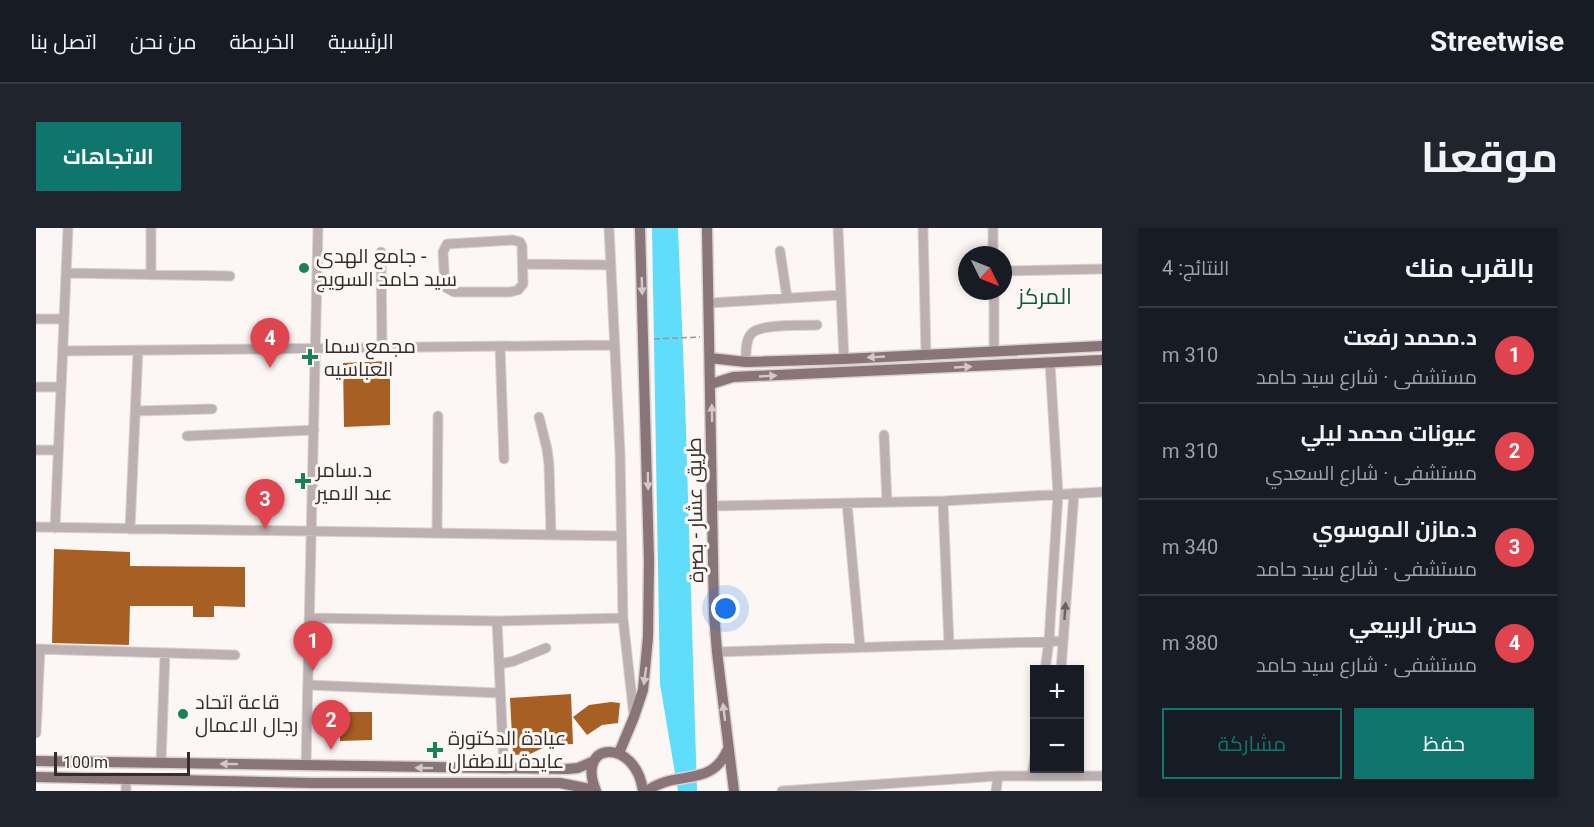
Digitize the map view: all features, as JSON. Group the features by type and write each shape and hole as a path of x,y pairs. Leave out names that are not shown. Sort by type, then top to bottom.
{"main road":[{"path":"619,753 634,717 645,674 648,637 649,561 640,228"},
{"name":"طريق عشار - بصرة","path":"707,228 714,614 734,791"},
{"path":"710,358 746,362 844,359 1102,345"},
{"path":"1049,348 1050,363"},
{"path":"711,384 733,377 1102,360"},
{"path":"36,761 573,769 594,761 605,752 619,753 633,765 645,791 669,780 697,777 713,770 725,756 728,748"},
{"path":"36,777 126,786 548,787 572,784 595,790 591,770 594,761"}],"street":[{"path":"55,528 68,228"},
{"path":"151,228 151,275"},
{"path":"306,765 318,228"},
{"path":"493,228 495,240"},
{"path":"609,228 620,453 623,618 634,717"},
{"path":"838,228 844,359"},
{"path":"923,228 926,355"},
{"path":"993,228 993,246"},
{"path":"495,240 520,242 523,284 514,292 447,290 444,283 442,252 447,243 495,240"},
{"path":"780,251 787,298"},
{"path":"381,252 382,347"},
{"path":"523,264 610,265"},
{"path":"1012,271 1102,269"},
{"path":"66,273 230,276"},
{"path":"709,303 841,295"},
{"path":"994,300 994,351"},
{"path":"36,319 64,320"},
{"path":"746,362 747,341 754,331 766,327 817,325"},
{"path":"63,351 613,345"},
{"path":"500,346 504,459"},
{"path":"130,529 138,350"},
{"path":"1046,665 1058,494 1050,363"},
{"path":"36,387 61,387"},
{"path":"135,411 213,408"},
{"path":"436,533 438,416"},
{"path":"539,417 549,465 551,534"},
{"path":"187,436 314,430"},
{"path":"885,435 887,502"},
{"path":"36,450 58,450"},
{"path":"713,506 943,501 1102,492"},
{"path":"1061,665 1074,493"},
{"path":"943,501 949,645"},
{"path":"847,503 860,647"},
{"path":"36,527 621,536"},
{"path":"309,618 497,621 623,618"},
{"path":"497,621 504,769"},
{"path":"717,652 1063,641"},
{"path":"500,664 546,648"},
{"path":"36,733 38,649 235,655"},
{"path":"161,763 165,653"},
{"path":"308,685 499,693"},
{"path":"782,791 1047,773"},
{"path":"1066,773 1102,776"},
{"path":"996,791 998,776"}],"path":[{"path":"653,339 703,337"}],"water":[{"path":"652,228 678,228 697,791 678,791 660,684"}],"building":[{"path":"390,361 390,425 344,427 343,363"},
{"path":"54,549 130,552 130,566 245,567 245,607 214,606 214,617 193,617 193,606 130,606 129,645 52,643"},
{"path":"571,694 573,744 549,745 530,754 513,755 510,698"},
{"path":"620,703 618,723 602,725 587,735 573,717 589,705"},
{"path":"340,712 372,712 372,740 340,741"}],"place":[{"name":"جامع الهدى - سيد حامد السويج","path":"304,268"},
{"name":"مجمع سما العباسيه","path":"310,357"},
{"name":"حسن الربيعي","path":"270,368"},
{"name":"د.سامر عبد الامير","path":"303,481"},
{"name":"د.مازن الموسوي","path":"265,529"},
{"name":"د.محمد رفعت","path":"313,671"},
{"name":"قاعة اتحاد رجال الاعمال","path":"183,714"},
{"name":"عيونات محمد ليلي","path":"331,750"},
{"name":"عيادة الدكتورة عايدة للاطفال","path":"435,750"}],"district":[{"name":"المركز","path":"1045,296"}]}
